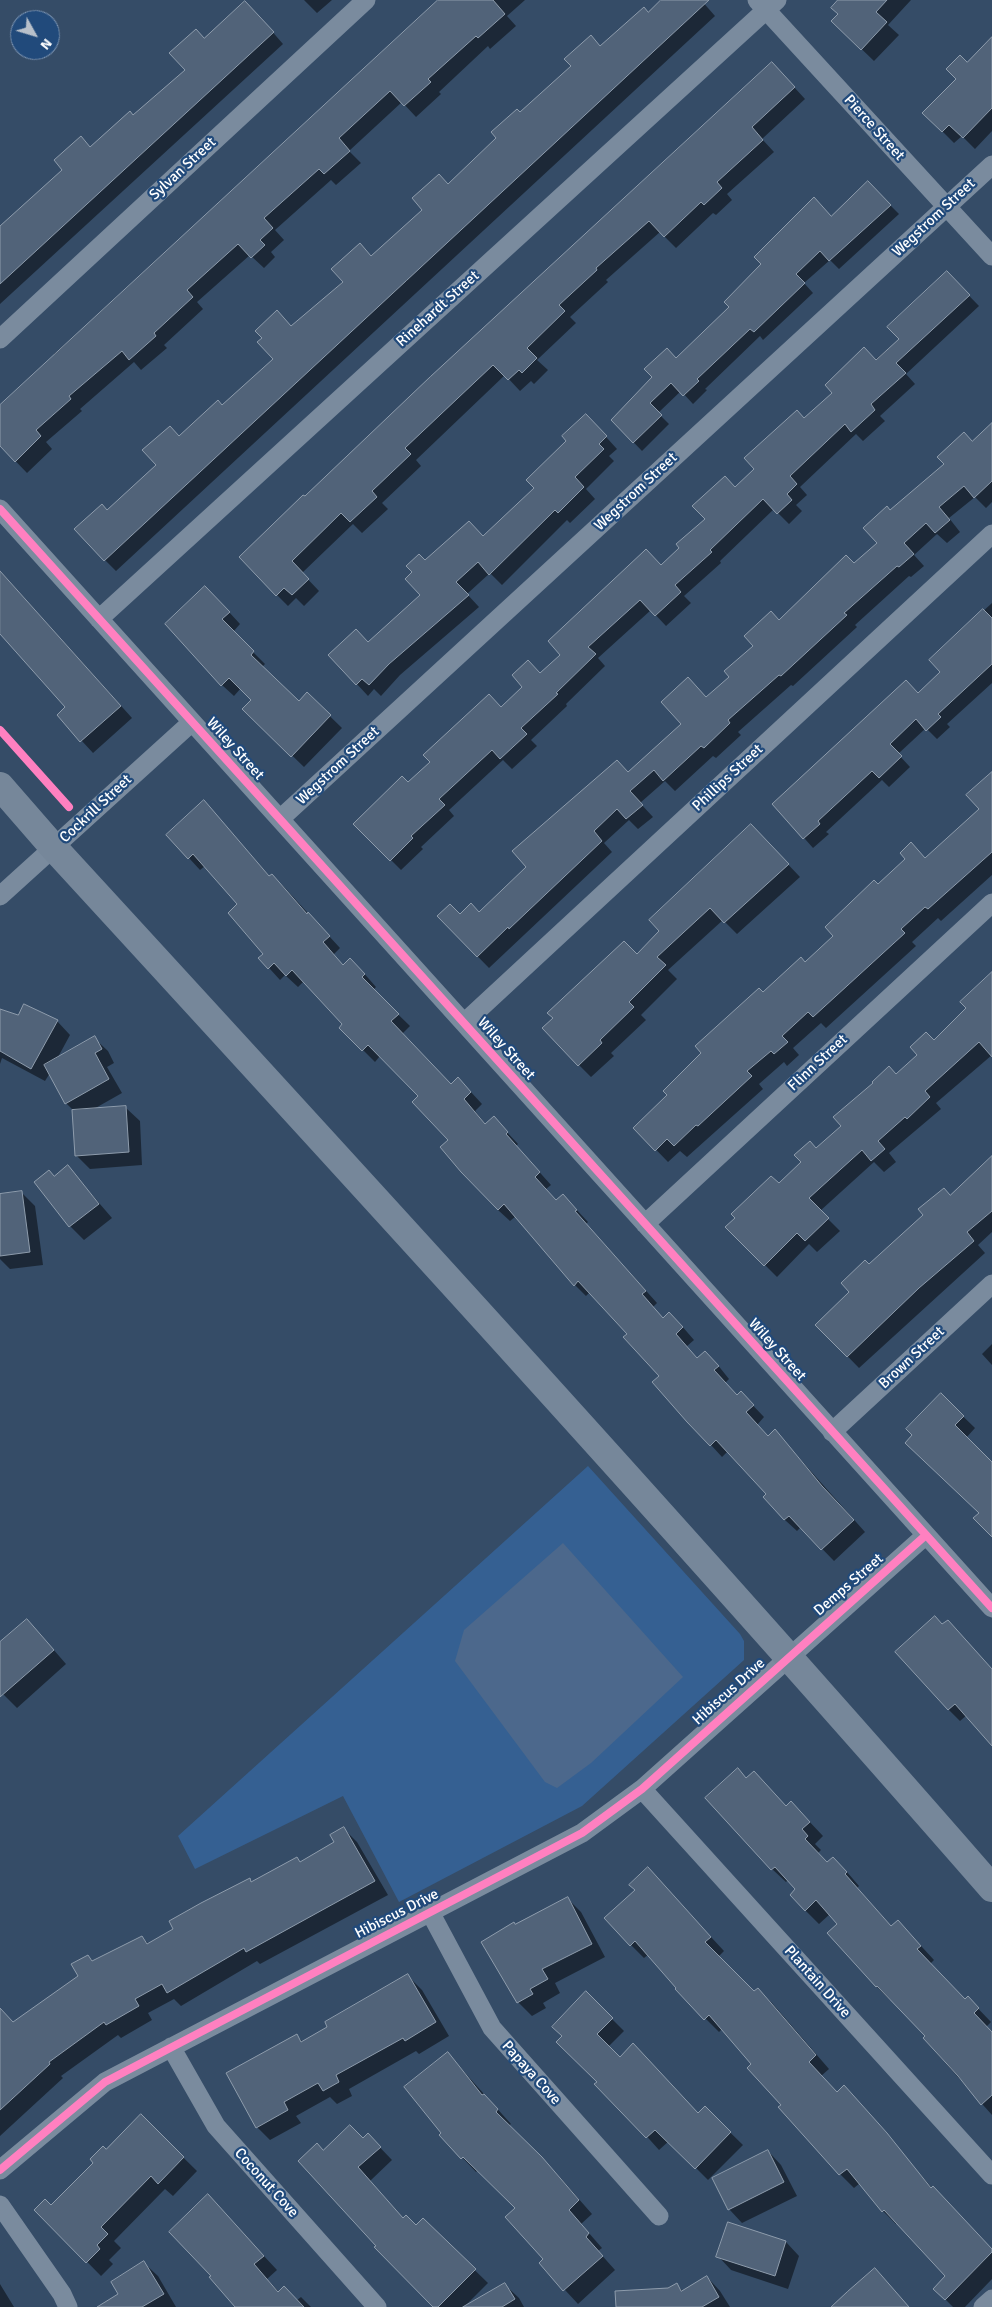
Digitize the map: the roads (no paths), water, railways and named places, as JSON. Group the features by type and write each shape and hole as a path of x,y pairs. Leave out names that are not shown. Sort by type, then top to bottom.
{"main road":[{"path":"0,786 54,848 439,1268 790,1656 992,1888"}],"street":[{"name":"Sylvan Street","path":"0,339 366,0"},
{"name":"Pierce Street","path":"767,3 946,207 992,256"},
{"name":"Rinehardt Street","path":"99,619 767,3"},
{"name":"Wegstrom Street","path":"280,819 992,165"},
{"name":"Wiley Street","path":"0,509 992,1608"},
{"name":"Phillips Street","path":"464,1023 992,534"},
{"name":"Cockrill Street","path":"0,896 192,722"},
{"name":"Flinn Street","path":"645,1224 992,903"},
{"name":"Brown Street","path":"832,1432 992,1284"},
{"name":"Demps Street","path":"790,1656 926,1535"},
{"name":"Hibiscus Drive","path":"0,2170 105,2082 582,1833 642,1789 790,1656"},
{"name":"Plantain Drive","path":"642,1789 992,2175"},
{"name":"Papaya Cove","path":"430,1912 492,2028 659,2216"},
{"name":"Coconut Cove","path":"171,2047 216,2126 377,2307"},
{"path":"0,2205 62,2294 68,2307"},
{"path":"983,2307 992,2299"}]}
